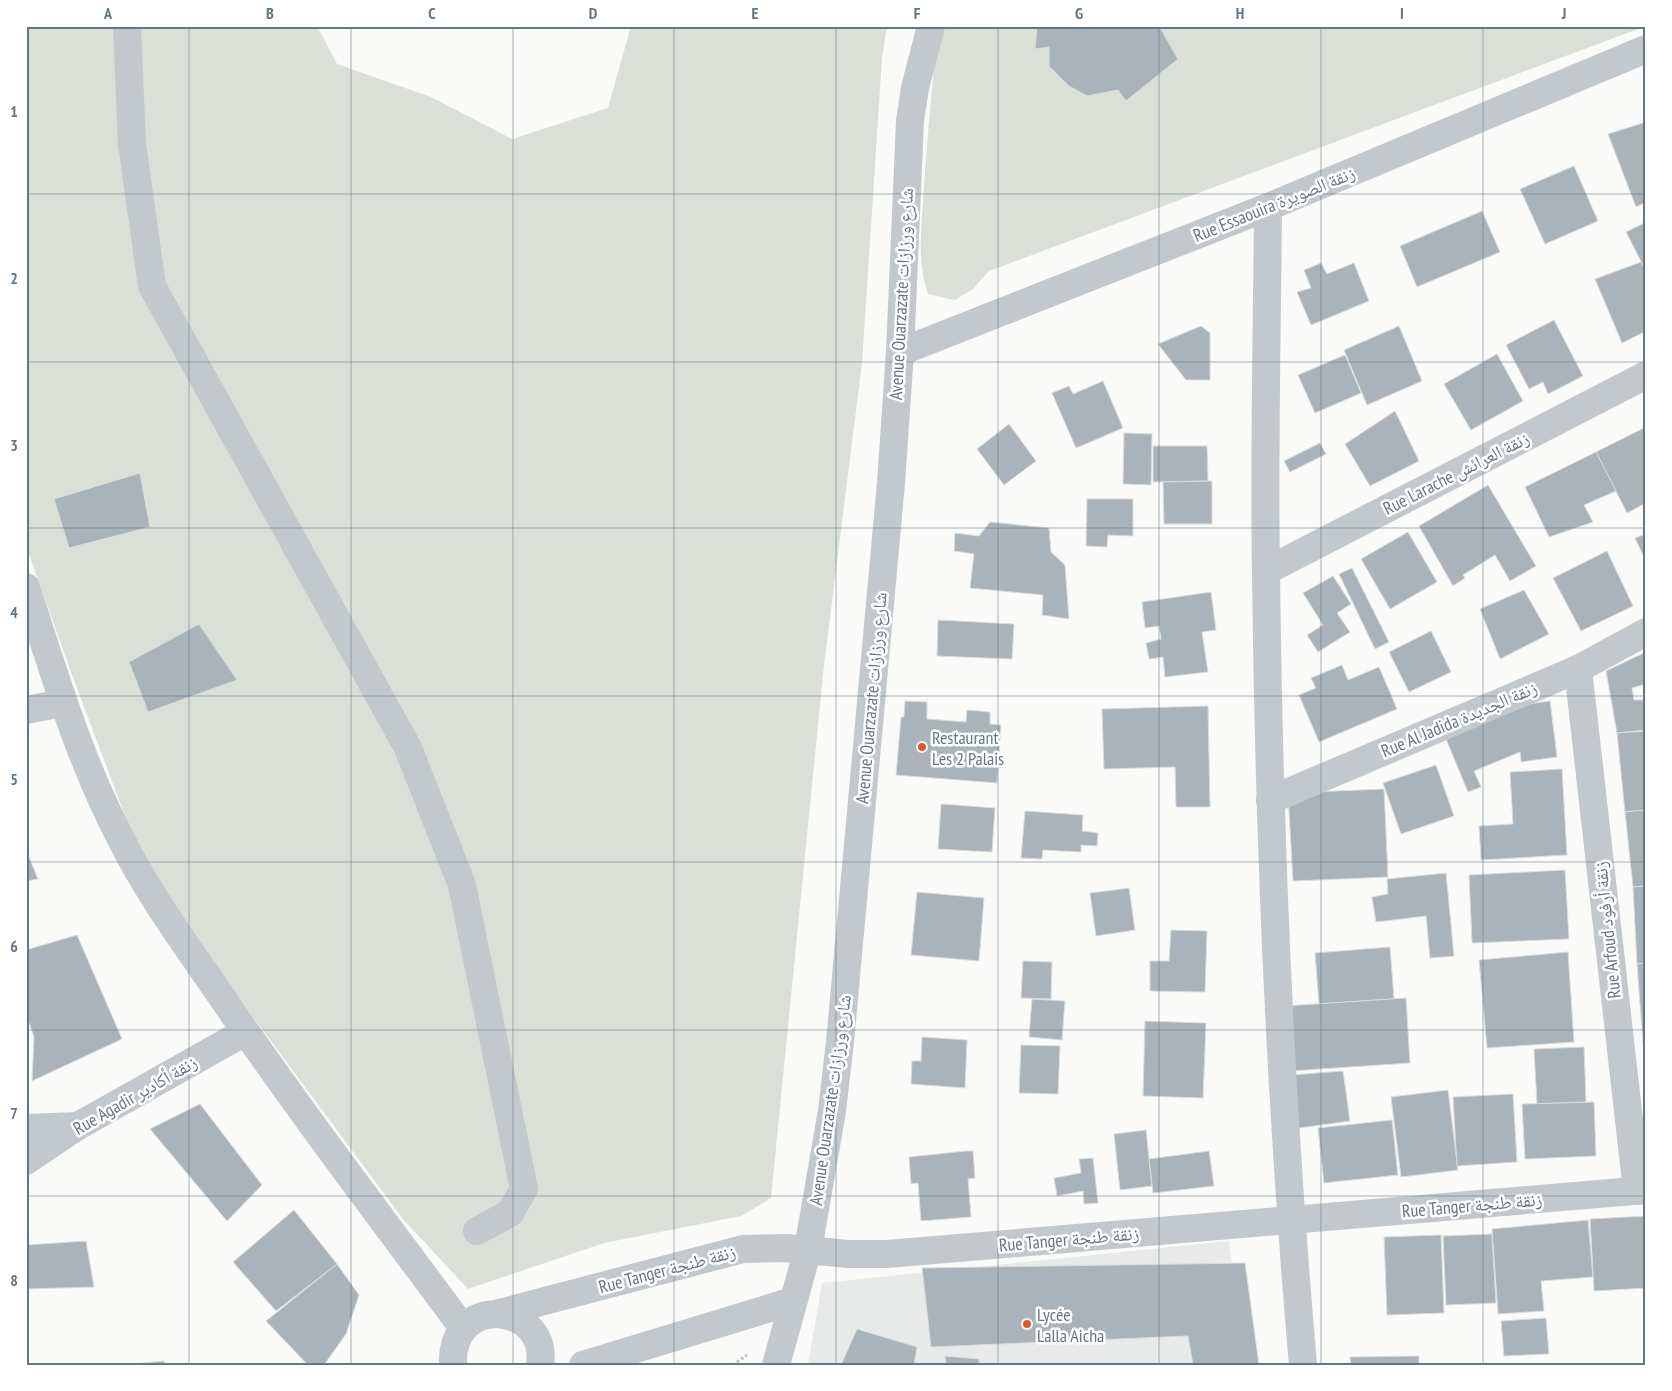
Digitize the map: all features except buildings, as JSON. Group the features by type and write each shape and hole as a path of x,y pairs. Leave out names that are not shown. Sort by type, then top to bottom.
{"street":[{"path":"126,26 132,144 152,286 408,748 462,885 524,1189 510,1212 477,1231"},
{"path":"911,26 915,88"},
{"name":"Avenue Ouarzazate شارع ورزازات","path":"776,1365 808,1249 828,1138 840,1042 891,483 900,352 908,154 915,88 931,26"},
{"name":"Rue Essaouira زنقة الصويرة","path":"900,352 1268,207 1646,48"},
{"path":"1268,207 1266,570 1270,800 1290,1220 1303,1365"},
{"name":"Rue Larache زنقة العرائش","path":"1266,570 1646,375"},
{"path":"26,587 63,703 92,781 121,841 152,896 245,1032 463,1328 456,1339 452,1352 453,1365"},
{"name":"Rue Al Jadida زنقة الجديدة","path":"1270,800 1578,668 1646,632"},
{"name":"Rue Arfoud زنقة أرفود","path":"1578,668 1641,1191"},
{"path":"26,710 63,703"},
{"name":"Rue Agadir زنقة أكادير","path":"26,1161 78,1126 245,1032"},
{"path":"26,1128 78,1126"},
{"name":"Rue Tanger زنقة طنجة","path":"463,1328 479,1316 499,1313 744,1250 765,1247 808,1249 848,1254 887,1254 1641,1191"},
{"path":"583,1365 793,1301"},
{"path":"499,1313 516,1318 530,1329 539,1345 540,1365"}],"shaded area":[{"path":"26,26 317,26 337,64 431,97 512,139 608,108 631,26 887,26 882,58 862,363 823,674 771,1198 741,1216 604,1243 468,1289 403,1219 204,951 136,845 26,546"},
{"path":"939,26 1646,26 989,271 973,289 955,300 928,294 924,281 921,255 927,147"},
{"name":"Lycée Lalla Aicha","path":"1229,1241 1245,1365 808,1365 822,1283"}],"place":[{"name":"Restaurant Les 2 Palais","path":"922,747"},
{"name":"Lycée Lalla Aicha","path":"1027,1324"}]}
